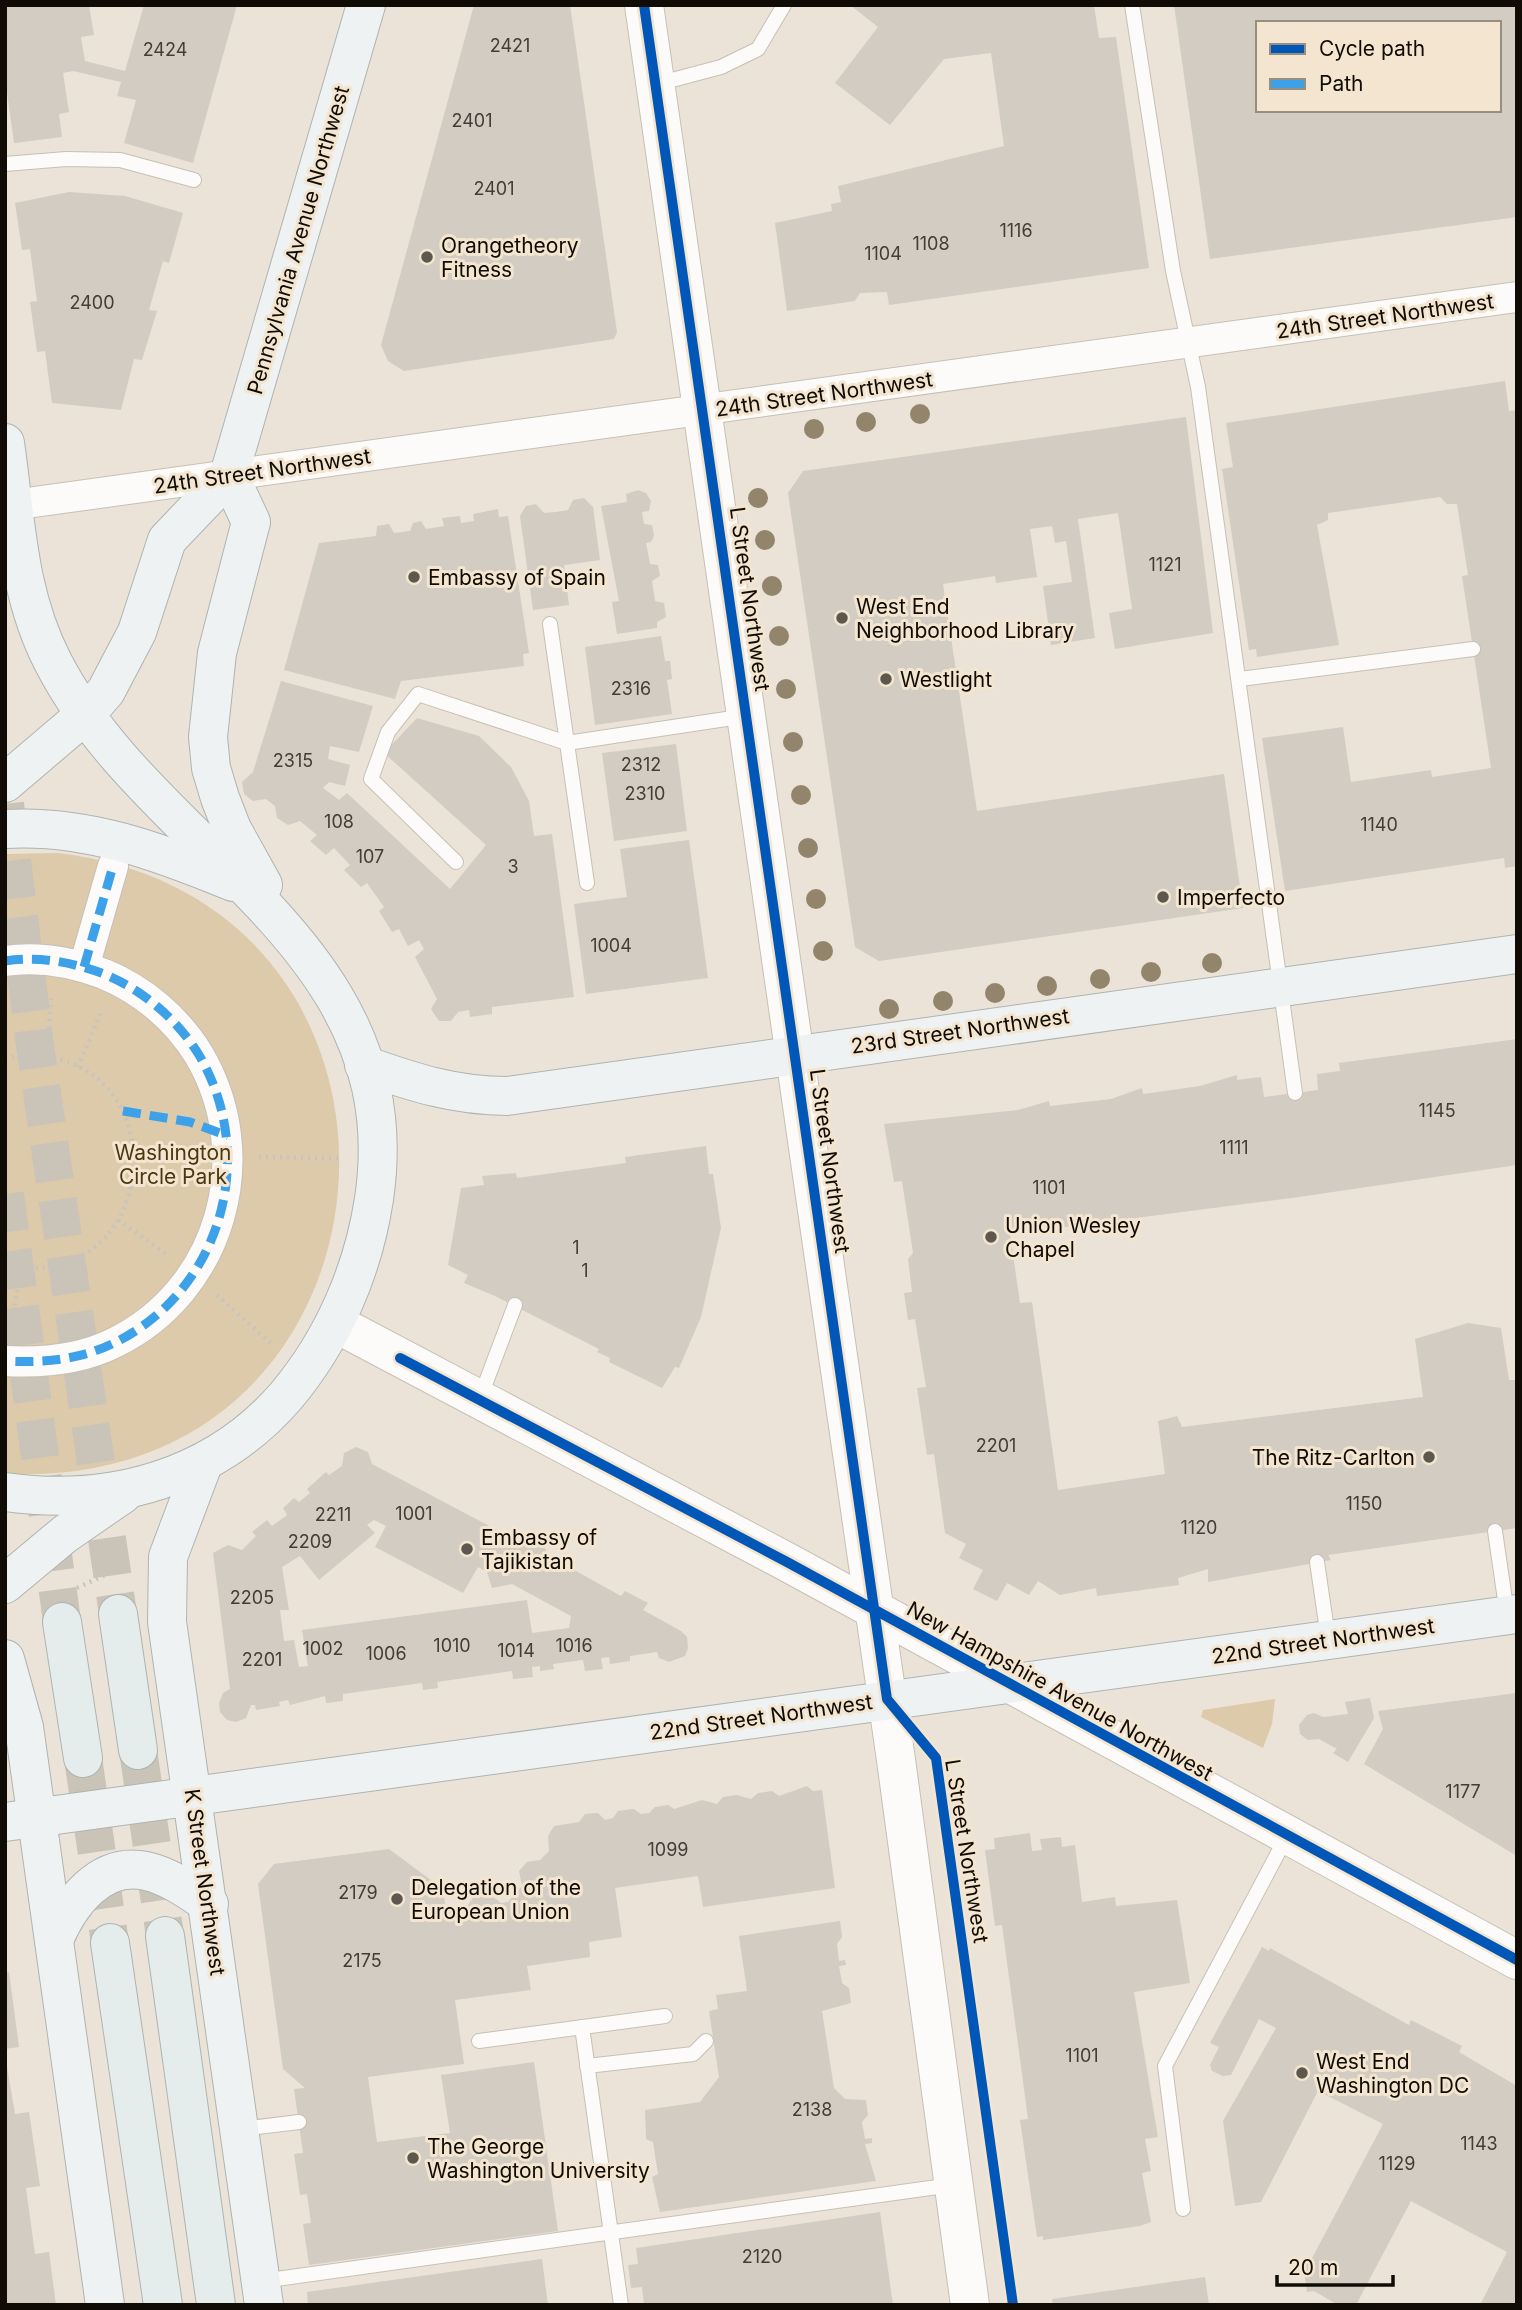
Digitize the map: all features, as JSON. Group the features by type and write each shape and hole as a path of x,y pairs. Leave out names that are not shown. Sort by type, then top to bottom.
{"highway":[{"path":"118,1615 138,1750"},
{"path":"62,1622 83,1758"},
{"path":"164,1936 216,2305"},
{"path":"110,1943 163,2305"}],"main road":[{"name":"Pennsylvania Avenue Northwest","path":"5,783 86,714 106,691 125,660 153,589 167,540 229,475 366,5"},
{"name":"L Street Northwest","path":"644,5 887,1699 970,2305"},
{"path":"5,443 9,505 18,557 38,629 53,664 86,714 132,773 293,935"},
{"path":"5,1492 70,1497 132,1488 203,1464 253,1427 306,1372 335,1323 369,1230 375,1192 376,1132 364,1065 339,1003 293,935 232,829 211,768 208,737 217,653 251,522 229,475"},
{"path":"5,829 47,829 119,840 248,889"},
{"name":"23rd Street Northwest","path":"364,1065 437,1090 476,1096 507,1096 1517,954"},
{"name":"New Hampshire Avenue Northwest","path":"335,1323 1517,1959"},
{"name":"K Street Northwest","path":"203,1464 168,1557 165,1593 262,2293"},
{"path":"5,1584 65,1534 132,1488"},
{"name":"22nd Street Northwest","path":"21,1819 1512,1615"},
{"path":"5,1659 24,1727 21,1819 54,1940 105,2305"},
{"path":"54,1940 72,1903 85,1889 107,1876 124,1871 145,1870 163,1877 209,1904"}],"street":[{"name":"24th Street Northwest","path":"9,505 1517,297"},
{"path":"84,967 113,866"},
{"path":"5,961 54,960 84,967 116,979 145,996 170,1017 192,1043 209,1072 221,1104 229,1157 226,1198 214,1238 194,1275 158,1315 136,1331 86,1354 46,1361 5,1361"}],"lane":[{"path":"656,84 721,67 758,48 785,5"},
{"path":"1132,5 1173,271 1189,344 1240,679 1283,986 1295,1093"},
{"path":"5,163 66,159 120,160 194,180"},
{"path":"550,624 587,883"},
{"path":"1240,679 1473,649"},
{"path":"456,862 371,779 388,732 418,694 567,743 747,716"},
{"path":"480,1400 515,1306"},
{"path":"1495,1531 1512,1615"},
{"path":"1317,1562 1329,1640"},
{"path":"1183,2209 1165,2066 1287,1836"},
{"path":"479,2041 665,2016"},
{"path":"582,2027 621,2305"},
{"path":"587,2066 693,2054 706,2041"},
{"path":"240,2129 299,2122"},
{"path":"262,2293 611,2233 953,2185"}],"path":[{"path":"47,1056 54,960"},
{"path":"78,1067 116,979"},
{"path":"5,1058 47,1056 78,1067 103,1086 123,1111 132,1134 136,1159 132,1191 118,1220 99,1242 76,1258 49,1267 21,1269 5,1266"},
{"path":"136,1159 340,1158"},
{"path":"5,1361 21,1269"}],"green space":[{"name":"Washington Circle Park","path":"58,853 188,894 277,971 327,1073 338,1185 312,1294 249,1388 150,1452 15,1474 5,1473 5,854"},
{"path":"1275,1699 1272,1724 1263,1748 1201,1717 1203,1710"}],"building":[{"path":"5,5 89,5 94,35 81,37 85,61 125,71 144,5 237,5 193,163 124,143 136,100 117,96 121,82 73,71 63,73 69,112 59,114 62,137 14,143 5,78"},
{"path":"474,5 570,5 617,332 614,339 404,371 388,361 381,345"},
{"path":"850,5 1094,5 1099,38 1116,37 1149,268 889,305 887,292 860,293 855,301 787,311 775,223 832,211 831,204 841,202 838,186 1004,146 991,53 944,59 890,125 835,83 878,27"},
{"path":"1174,5 1517,5 1517,217 1210,259"},
{"path":"69,192 125,196 183,213 169,263 163,261 149,310 157,311 142,360 134,359 121,410 52,403 45,351 37,352 30,302 37,301 30,249 22,250 15,203"},
{"path":"1505,381 1509,411 1517,410 1517,866 1505,868 1504,858 1285,891 1262,738 1343,727 1351,782 1431,770 1432,777 1491,768 1462,576 1468,575 1457,504 1447,504 1440,497 1328,513 1328,520 1317,525 1339,645 1257,657 1256,649 1249,650 1222,469 1233,467 1226,423"},
{"name":"Westlight","path":"1186,417 1213,633 1115,649 1109,613 1132,609 1118,513 1078,519 1095,638 1051,645 1043,586 1072,582 1066,541 1055,543 1052,526 1030,529 1037,577 996,583 995,576 943,584 977,811 1224,774 1243,908 879,961 855,947 788,493 803,471"},
{"path":"638,490 646,493 651,501 649,511 642,512 644,524 652,525 654,536 651,542 646,543 650,564 658,565 660,576 652,581 655,601 664,603 666,617 657,622 657,628 617,634 612,602 619,601 601,506 627,502 626,494"},
{"path":"584,498 593,507 600,560 564,565 569,605 533,610 520,516 526,506 536,504 544,513 556,512 568,510 573,500"},
{"name":"Embassy of Spain","path":"498,509 499,517 508,516 529,653 523,654 524,666 401,681 395,699 284,670 319,543 376,536 377,526 389,524 394,533 410,531 413,523 421,521 426,529 444,526 442,518 460,516 461,523 474,521 473,514"},
{"path":"661,636 665,661 670,661 672,679 667,680 672,714 595,725 585,647"},
{"path":"281,681 373,706 359,752 330,746 328,759 350,765 345,786 329,782 323,788 339,800 347,793 450,889 486,845 384,753 417,718 479,736 511,767 529,801 534,836 552,834 574,997 492,1007 492,1014 470,1017 469,1010 458,1012 451,1021 439,1021 431,1009 437,999 415,957 424,949 419,940 408,946 399,929 392,932 379,911 384,907 367,883 361,887 344,870 350,865 334,848 326,855 310,841 317,835 300,821 288,825 277,818 275,806 266,799 253,801 244,794 242,782 253,772"},
{"path":"676,744 687,831 614,841 602,753"},
{"path":"689,840 708,978 586,994 574,904 627,897 620,849"},
{"path":"1517,1039 1517,1165 1292,1198 1010,1234 1020,1303 1032,1302 1058,1490 1165,1474 1158,1421 1177,1416 1182,1427 1423,1397 1415,1339 1468,1323 1501,1328 1509,1380 1517,1380 1517,1528 1328,1555 1331,1560 1208,1582 1208,1569 1178,1578 1179,1585 1097,1596 1096,1588 1060,1595 1038,1581 1029,1595 1007,1583 997,1601 973,1589 983,1570 959,1558 966,1544 945,1533 934,1454 927,1455 917,1388 926,1387 915,1319 908,1320 904,1293 912,1292 908,1259 913,1253 902,1181 894,1182 884,1124 1018,1110 1049,1101 1050,1106 1111,1099 1142,1088 1143,1094 1200,1086 1237,1075 1237,1080 1261,1077 1264,1097 1318,1090 1317,1074 1340,1071 1339,1063"},
{"path":"706,1146 721,1228 701,1317 679,1368 675,1367 662,1388 609,1362 610,1358 597,1352 599,1349 464,1283 468,1275 448,1265 461,1188 484,1185 482,1176 516,1173 517,1178 626,1163 625,1157"},
{"path":"356,1447 368,1452 372,1464 529,1547 543,1545 549,1556 621,1596 625,1591 648,1603 643,1610 687,1637 688,1648 685,1656 669,1662 659,1658 657,1652 630,1656 630,1661 610,1664 609,1657 601,1658 603,1669 585,1671 583,1660 553,1664 554,1669 540,1671 540,1666 532,1667 533,1677 513,1679 512,1671 437,1682 438,1688 423,1690 422,1683 343,1694 343,1701 326,1703 325,1696 290,1705 288,1700 279,1702 280,1706 256,1710 255,1705 251,1705 246,1718 236,1722 227,1720 220,1712 219,1703 223,1693 230,1689 213,1553 228,1545 242,1550 256,1536 252,1532 267,1520 272,1526 287,1515 283,1508 294,1498 299,1502 310,1493 307,1489 326,1472 329,1475 342,1466 344,1453","holes":["374,1520 386,1526 375,1547 463,1593 478,1567 487,1572 492,1588 512,1584 571,1616 569,1628 532,1633 527,1600 302,1630 308,1666 299,1667 294,1640 284,1641 280,1610 289,1610 282,1567 300,1556 319,1580 375,1533 367,1525"]},
{"path":"1517,1693 1517,1856 1364,1764 1383,1729 1378,1711"},
{"path":"1370,1698 1374,1718 1348,1762 1333,1753 1337,1749 1319,1739 1308,1740 1300,1734 1299,1725 1307,1715 1314,1713 1323,1717 1348,1714 1345,1702"},
{"path":"807,1786 813,1791 822,1790 835,1888 703,1907 698,1876 615,1888 622,1937 589,1942 590,1957 527,1966 531,1990 455,2000 464,2064 368,2077 377,2142 450,2133 441,2075 534,2062 558,2231 309,2265 303,2224 311,2223 307,2194 300,2195 294,2154 303,2153 294,2089 305,2088 283,2069 258,1884 274,1864 389,1849 443,1889 446,1910 466,1908 475,1895 488,1893 501,1903 508,1902 522,1886 519,1871 527,1862 540,1860 549,1851 548,1836 554,1826 579,1822 585,1814 598,1813 605,1820 613,1818 618,1811 634,1809 641,1814 649,1813 655,1807 668,1805 674,1809 702,1800 717,1804 723,1797 737,1795 751,1799 758,1793 772,1791 779,1796"},
{"path":"1030,1833 1032,1851 1042,1850 1040,1839 1061,1837 1062,1847 1075,1845 1082,1902 1115,1897 1116,1906 1177,1900 1190,1983 1134,1992 1158,2137 1145,2139 1151,2171 1142,2173 1151,2222 1140,2226 1043,2240 1043,2236 1037,2237 1020,2120 1028,2119 1002,1925 995,1926 985,1850 995,1849 994,1838"},
{"path":"840,1921 842,1937 837,1944 839,1961 845,1960 846,1965 839,1966 842,1983 849,1988 851,2003 822,2011 834,2088 845,2099 866,2100 868,2115 862,2122 865,2139 872,2138 872,2143 865,2144 876,2181 660,2212 652,2177 658,2174 653,2142 646,2139 645,2110 700,2102 719,2077 709,2011 718,2009 716,1995 747,1991 739,1936"},
{"path":"1262,1947 1269,1951 1270,1948 1409,2025 1411,2020 1462,2046 1459,2052 1517,2086 1517,2305 1480,2305 1507,2252 1411,2201 1356,2305 1338,2305 1314,2291 1307,2292 1303,2263 1310,2262 1383,2124 1318,2091 1261,2202 1235,2206 1223,2121 1276,2028 1259,2019 1231,2075 1223,2076 1212,2071 1210,2065 1219,2047 1210,2043"},
{"path":"9,1972 19,2047 5,2049 5,1973"},
{"path":"5,2055 15,2114 29,2112 40,2186 26,2188 35,2254 49,2252 56,2305 5,2305"},
{"path":"880,2212 893,2305 644,2305 642,2287 631,2288 628,2265 638,2264 636,2248"},
{"path":"542,2259 548,2305 308,2305 307,2292"},
{"path":"1205,2277 1209,2305 1053,2305 1052,2299"}],"tunnel":[{"path":"5,804 34,1038 118,1614"},
{"path":"5,1194 62,1622"},
{"path":"138,1750 165,1936"},
{"path":"83,1758 110,1943"}],"marked path":[{"path":"84,967 113,866"},
{"path":"5,961 43,960 68,963 104,974 132,988 170,1018 199,1055 217,1095 226,1136 227,1177 219,1218 204,1256 181,1290 151,1320 114,1343 74,1357 47,1361 5,1361"},
{"path":"123,1111 190,1122 228,1136"}],"cycle path":[{"path":"644,5 887,1699 936,1758 1013,2305"},
{"path":"400,1358 787,1562 1517,1960"}],"place":[{"name":"Orangetheory Fitness","path":"427,257"},
{"name":"Embassy of Spain","path":"414,577"},
{"name":"West End Neighborhood Library","path":"842,618"},
{"name":"Westlight","path":"886,679"},
{"name":"Imperfecto","path":"1163,897"},
{"name":"Union Wesley Chapel","path":"991,1237"},
{"name":"The Ritz-Carlton","path":"1429,1457"},
{"name":"Embassy of Tajikistan","path":"467,1549"},
{"name":"Delegation of the European Union","path":"397,1899"},
{"name":"West End Washington DC","path":"1302,2073"},
{"name":"The George Washington University","path":"413,2158"}]}
